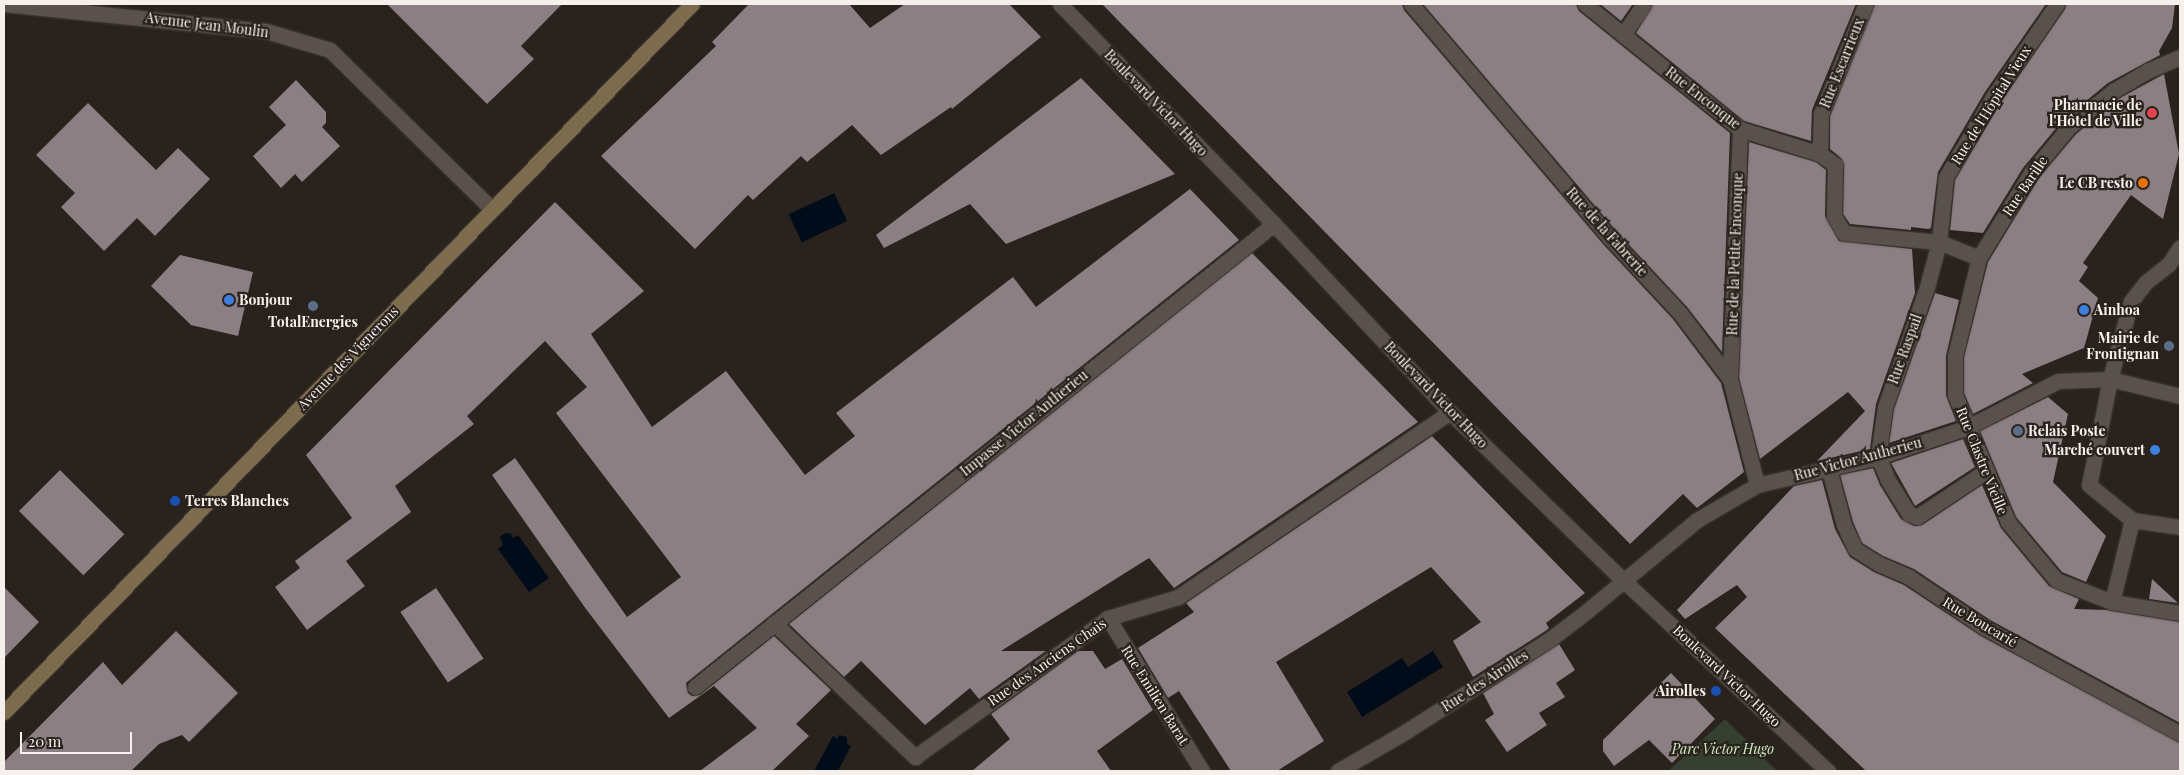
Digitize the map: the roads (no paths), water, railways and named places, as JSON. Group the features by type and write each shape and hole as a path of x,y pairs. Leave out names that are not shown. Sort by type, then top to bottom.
{"main road":[{"name":"Avenue des Vignerons","path":"4,712 692,4"}],"street":[{"name":"Avenue Jean Moulin","path":"4,4 266,31 330,50 492,209"},
{"name":"Boulevard Victor Hugo","path":"1060,4 1274,224 1450,412 1624,580 1828,771"},
{"name":"Rue de la Fabrerie","path":"1411,4 1611,239 1680,313 1730,379 1757,484"},
{"name":"Rue Enconque","path":"1585,4 1740,129 1820,154 1835,164 1834,216 1844,233 1939,242"},
{"path":"1623,35 1644,4"},
{"name":"Rue Escarrieux","path":"1820,154 1822,114 1866,4"},
{"name":"Rue de l'Hôpital Vieux","path":"1939,242 1946,177 1993,97 2057,4"},
{"name":"Rue Barille","path":"1979,258 2031,173 2069,127 2113,91 2149,70 2180,57"},
{"name":"Rue de la Petite Enconque","path":"1730,379 1740,129"},
{"name":"Impasse Victor Antherieu","path":"694,687 1274,224"},
{"path":"1939,242 1979,258"},
{"name":"Rue Raspail","path":"1878,457 1884,407 1927,287 1939,242"},
{"path":"2180,247 2169,264 2146,282 2131,301 2110,378 2089,485 2132,520 2180,528"},
{"name":"Rue Clastre Vieille","path":"1979,258 1955,356 1955,395 2008,522 2056,580 2112,602 2180,613"},
{"name":"Rue Victor Antherieu","path":"1624,580 1697,520 1757,484 1829,470 1878,457 1968,428 2058,381 2110,378 2180,396"},
{"name":"Rue des Anciens Chais","path":"774,623 915,757 1108,618 1178,598 1450,412"},
{"path":"1878,457 1888,480 1909,514 1917,516 1986,471"},
{"name":"Rue Boucarié","path":"1829,470 1844,525 1855,548 1879,564 1909,577 1985,628 2180,734"},
{"path":"2112,602 2132,520"},
{"name":"Rue des Airolles","path":"1338,771 1405,732 1548,640 1624,580"},
{"name":"Rue Emilien Barat","path":"1108,618 1202,771"}],"water":[{"path":"834,193 847,221 802,242 789,214"},
{"path":"505,533 510,533 513,538 518,535 549,578 529,592 498,549 503,545 500,537"},
{"path":"1433,651 1443,667 1362,717 1347,692 1402,658 1408,667"},
{"path":"839,735 847,737 847,744 851,746 838,771 814,771 833,736 837,739"}],"place":[{"name":"Pharmacie de l'Hôtel de Ville","path":"2152,113"},
{"name":"Le CB resto","path":"2143,183"},
{"name":"Bonjour","path":"229,300"},
{"name":"TotalEnergies","path":"313,306"},
{"name":"Ainhoa","path":"2084,310"},
{"name":"Mairie de Frontignan","path":"2169,346"},
{"name":"Relais Poste","path":"2018,431"},
{"name":"Marché couvert","path":"2155,450"},
{"name":"Terres Blanches","path":"175,501"},
{"name":"Airolles","path":"1716,691"}],"park label":[{"name":"Parc Victor Hugo","path":"1723,749"}]}
